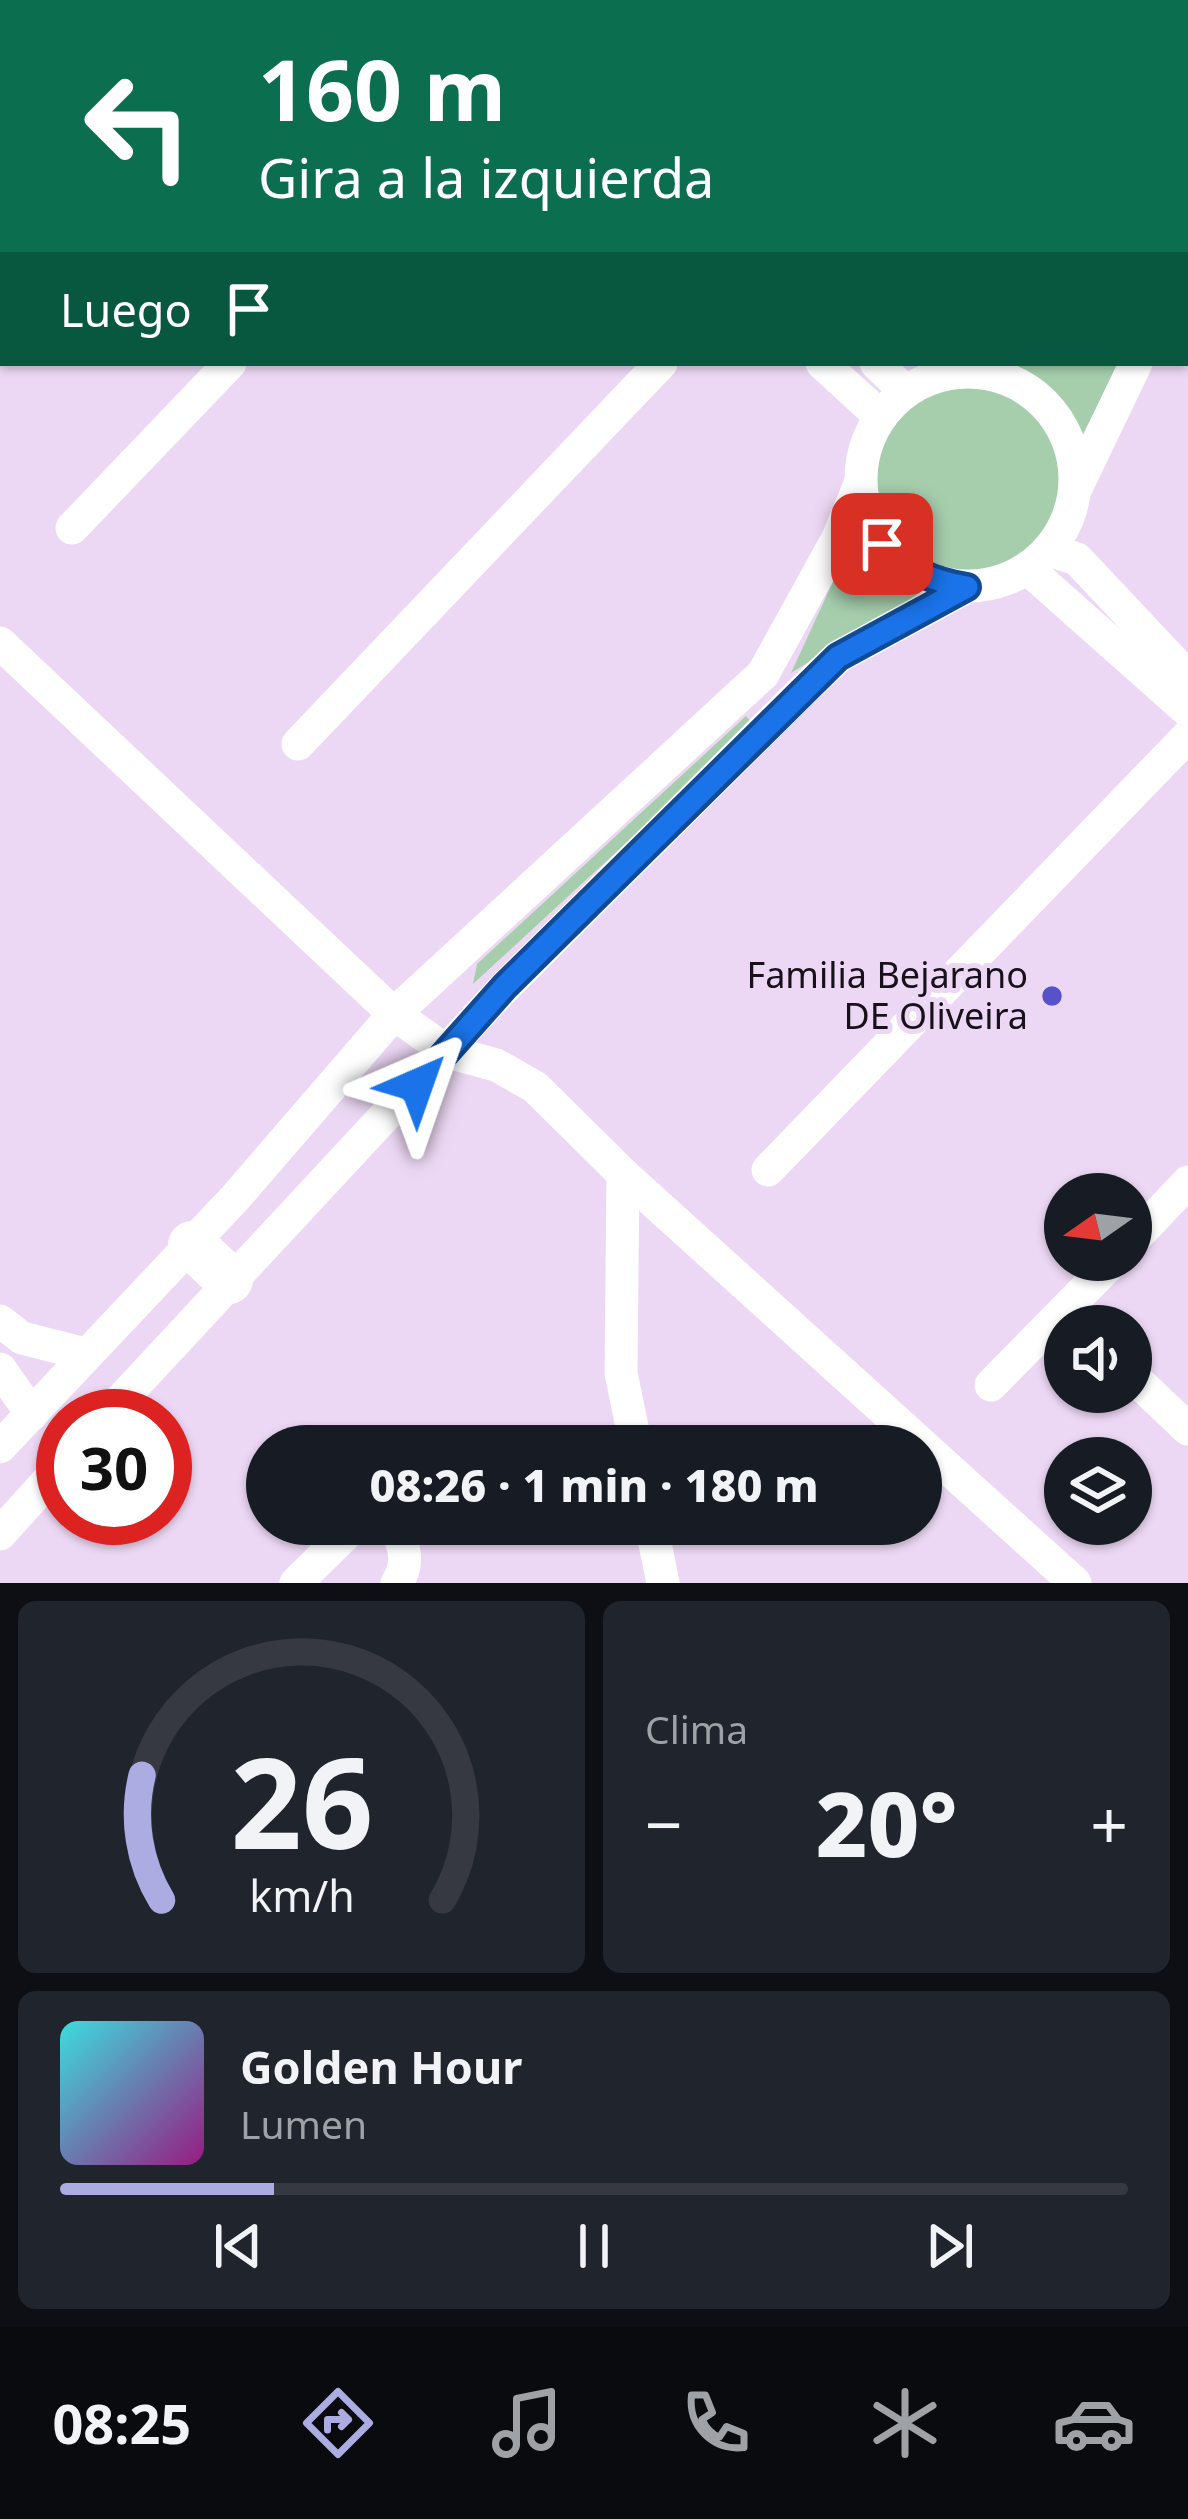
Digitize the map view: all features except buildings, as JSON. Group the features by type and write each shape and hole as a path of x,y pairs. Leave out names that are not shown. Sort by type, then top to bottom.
{"street":[{"path":"72,528 227,366"},
{"path":"298,744 658,366"},
{"path":"825,366 880,416"},
{"path":"879,366 904,391"},
{"path":"1038,559 1065,523 1074,493 1135,366"},
{"path":"0,1447 192,1245 394,1014 763,674 838,538 880,416 904,391 936,376 979,367 1006,378 1036,397 1060,424 1072,457 1074,493"},
{"path":"860,484 867,516 882,544 906,567 935,582 967,587"},
{"path":"1038,559 1188,711"},
{"path":"130,1389 505,986 838,657 967,587 1038,559 1078,559 1188,677"},
{"path":"0,643 394,1014 448,1052 496,1065 535,1087 623,1174 1075,1583"},
{"path":"763,674 792,701"},
{"path":"768,1170 1188,736"},
{"path":"623,1174 621,1372 632,1425"},
{"path":"1152,1220 1188,1182"},
{"path":"192,1245 229,1280"},
{"path":"0,1321 22,1339 85,1354"},
{"path":"991,1385 1044,1342"},
{"path":"0,1370 32,1414"},
{"path":"1152,1395 1188,1430"},
{"path":"0,1534 36,1494"},
{"path":"296,1583 335,1545"},
{"path":"398,1583 404,1573 404,1545"},
{"path":"655,1545 663,1583"}],"green space":[{"path":"1117,366 1082,436 1052,391 1031,376 1005,367"},
{"path":"968,387 1003,394 1033,414 1053,444 1060,479 1053,514 1033,544 1003,564 968,571 933,564 903,544 883,514 876,479 883,444 903,414 933,394"},
{"path":"855,534 879,573 921,592 791,673"},
{"path":"746,716 754,725 473,984 477,964"}],"place":[{"name":"Familia Bejarano DE Oliveira","path":"1052,996"}],"route":[{"path":"417,1085 505,986 838,657 967,587 935,582 906,567 882,544"}]}
